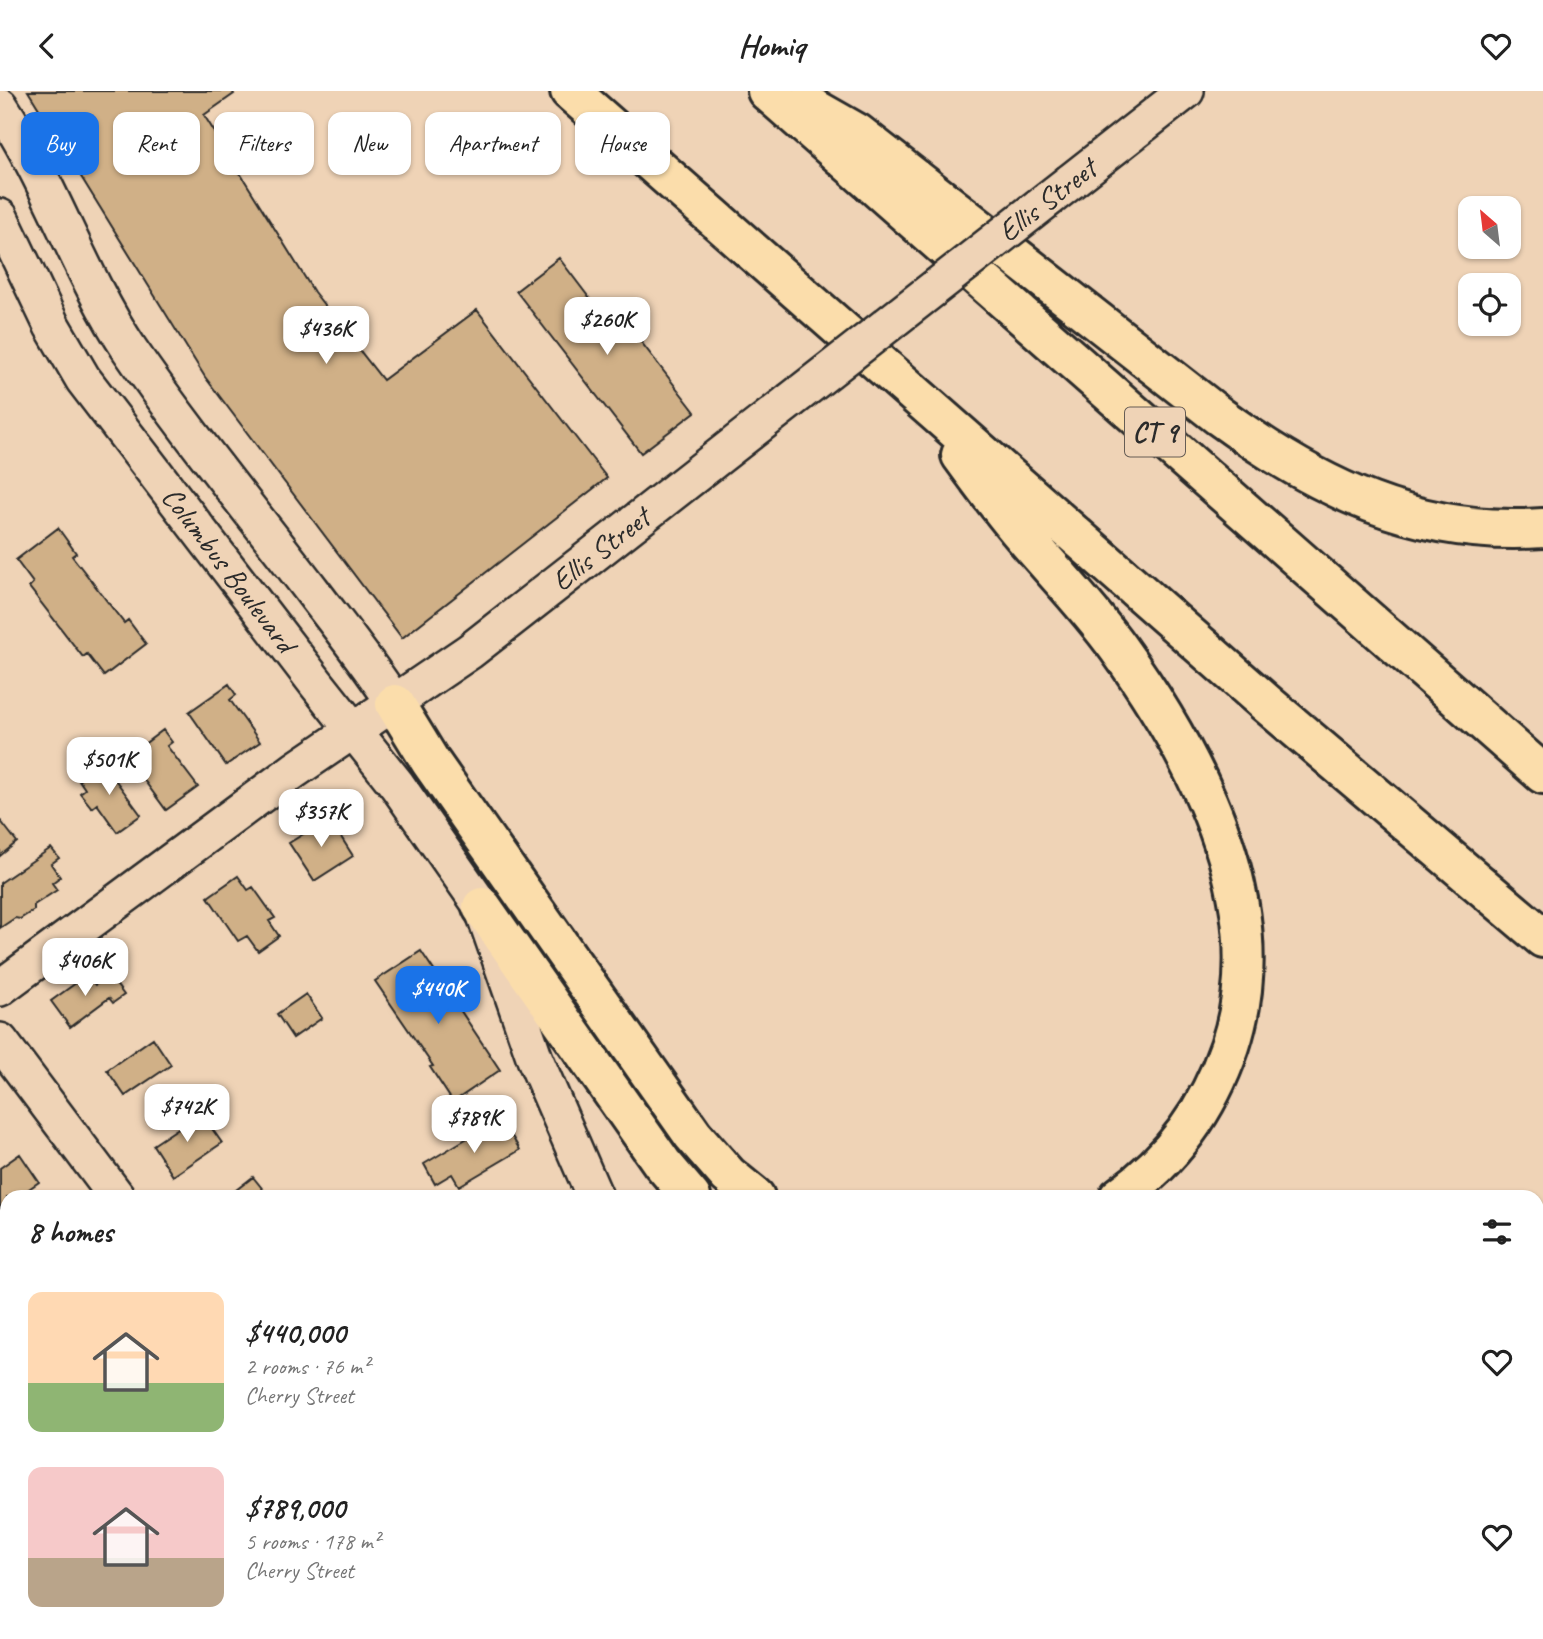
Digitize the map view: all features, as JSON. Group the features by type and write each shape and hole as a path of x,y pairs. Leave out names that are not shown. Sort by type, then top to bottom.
{"highway":[{"path":"570,91 1266,702 1543,938"},
{"name":"CT 9","path":"766,91 1543,774"},
{"path":"779,91 826,113 857,133 1219,416 1278,457 1311,476 1372,504 1431,521 1500,530 1543,528"},
{"path":"924,402 987,491 1104,630 1148,691 1199,784 1222,841 1237,894 1244,945 1243,987 1236,1027 1226,1056 1199,1114 1185,1135 1146,1177 1128,1190"},
{"path":"394,704 430,761 693,1135 728,1175 746,1190"},
{"path":"482,907 662,1163 685,1190"}],"street":[{"name":"Ellis Street","path":"0,988 295,770 486,638 1186,91"},
{"name":"Columbus Boulevard","path":"0,106 35,164 86,272 124,339 179,416 365,660 394,704"},
{"name":"Columbus Boulevard","path":"0,217 56,333 83,379 397,785 482,907 535,1059 592,1190"},
{"path":"0,1041 112,1190"}],"building":[{"path":"28,91 232,91 234,94 204,115 214,131 214,175 241,175 314,292 383,380 477,310 607,478 402,638 205,377 80,175 99,175 99,112 41,112"},
{"path":"559,258 600,312 611,303 695,412 641,453 516,291"},
{"path":"58,528 76,553 72,556 124,623 128,620 146,644 104,676 87,654 83,657 29,587 33,583 16,560"},
{"path":"229,684 236,695 230,700 260,742 226,765 189,712"},
{"path":"163,730 172,742 167,746 198,787 166,810 127,757"},
{"path":"103,763 141,815 117,832 97,804 92,808 80,793 85,789 79,780"},
{"path":"329,818 353,856 314,881 289,843"},
{"path":"0,820 17,842 0,856"},
{"path":"51,848 59,858 51,864 60,877 52,883 57,890 34,905 34,910 0,928 0,883"},
{"path":"238,876 248,890 253,887 275,918 269,921 279,936 258,951 247,936 238,941 208,897"},
{"path":"421,951 500,1070 453,1102 430,1067 433,1066 375,981"},
{"path":"87,975 95,985 109,975 124,995 113,1003 109,998 70,1027 51,1001"},
{"path":"306,994 322,1018 293,1038 277,1014"},
{"path":"153,1038 171,1065 125,1096 107,1070"},
{"path":"201,1113 222,1143 173,1176 153,1145"},
{"path":"501,1118 520,1150 459,1186 452,1174 435,1184 424,1164"},
{"path":"20,1154 39,1182 27,1190 0,1190 0,1168"},
{"path":"253,1177 263,1190 236,1190"}]}
